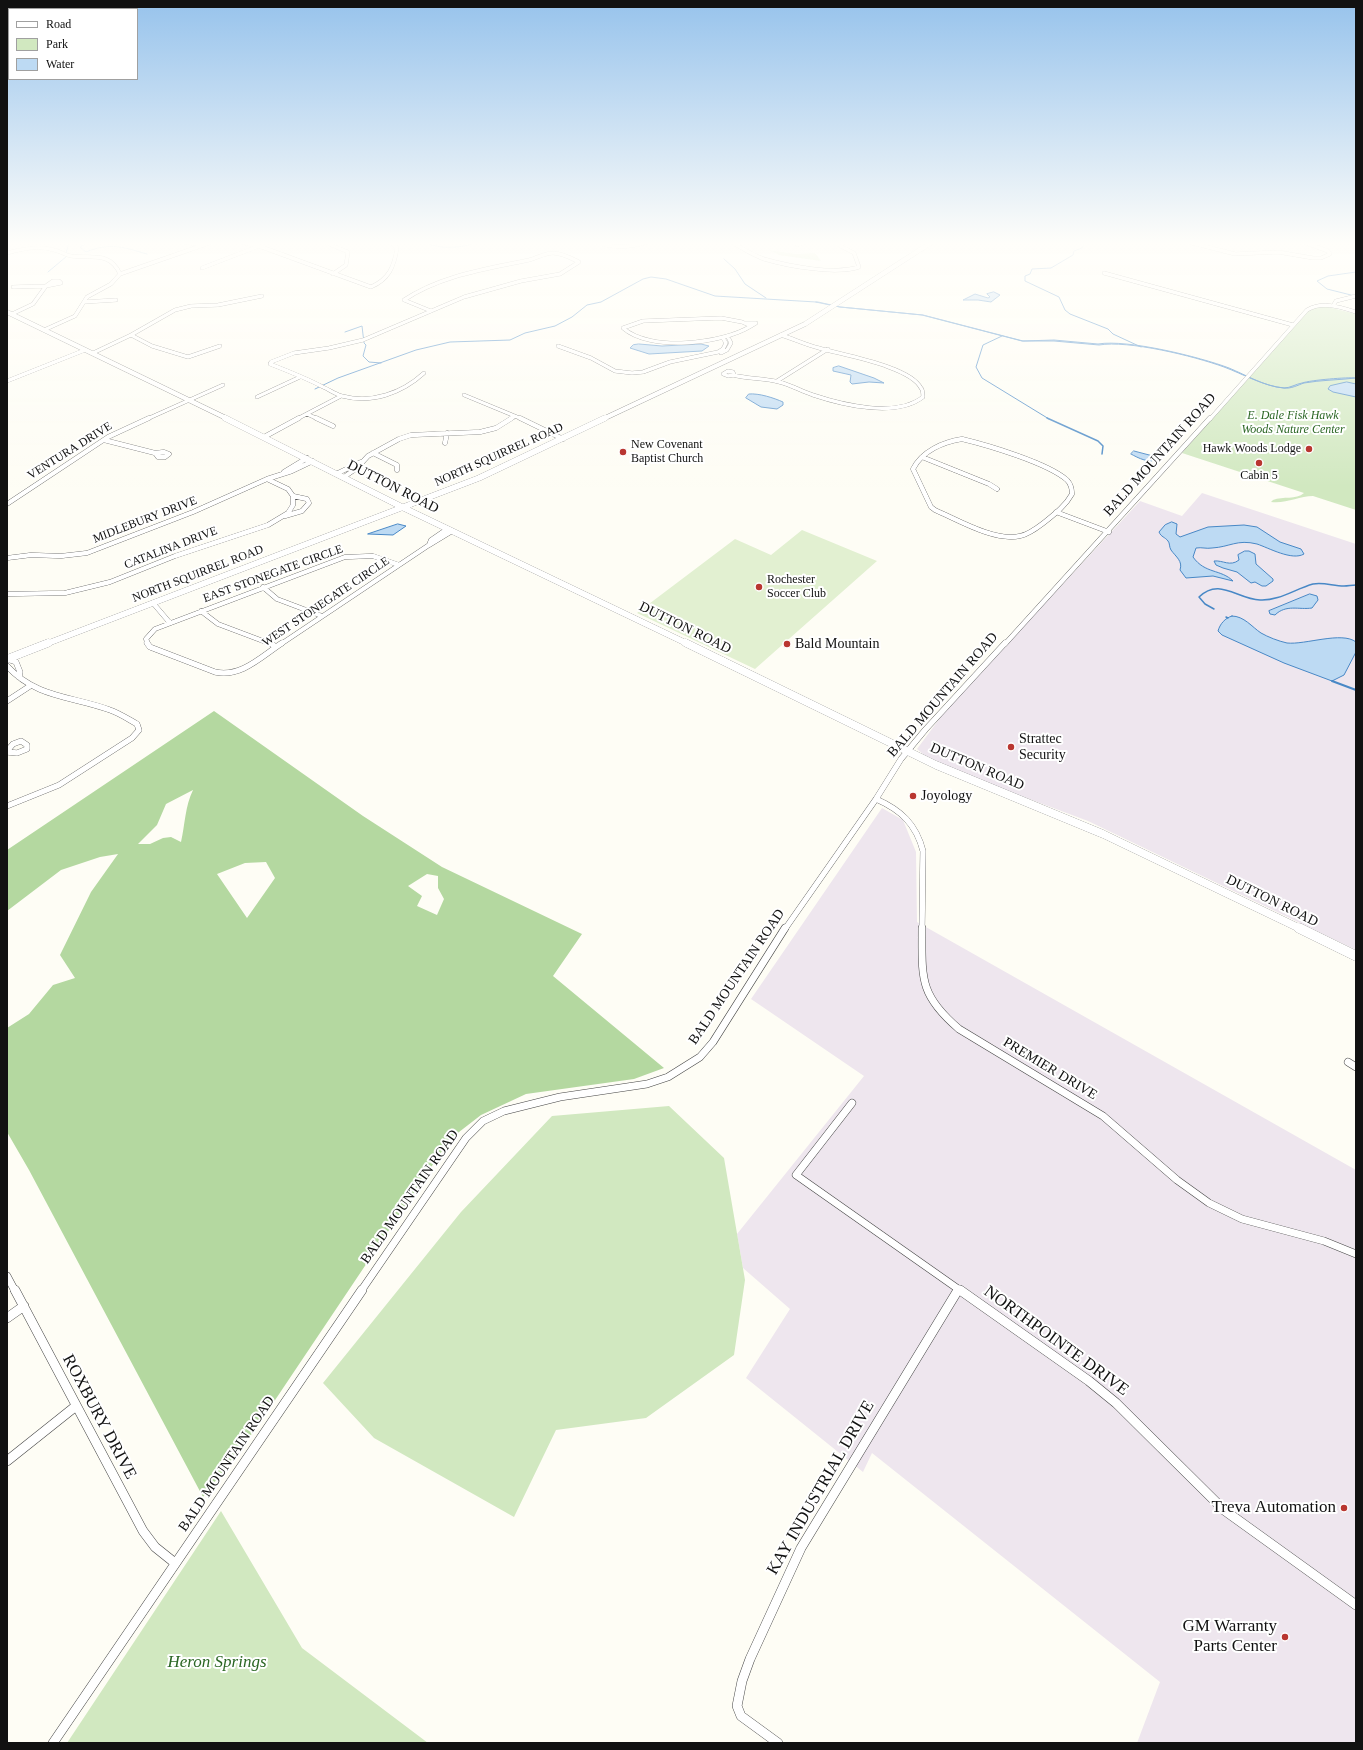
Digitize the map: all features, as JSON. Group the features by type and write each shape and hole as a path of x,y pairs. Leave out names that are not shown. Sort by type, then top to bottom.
{"street":[{"name":"DUTTON ROAD","path":"31,324 338,473 404,508 499,552 975,782 1103,834 1356,956"},
{"path":"44,330 58,324"},
{"path":"7,381 111,345 152,324"},
{"path":"401,324 363,340 294,354 270,363 342,396 357,398 382,396 410,384 424,373"},
{"path":"635,324 623,328 637,337 653,341 723,338 751,326 746,324"},
{"name":"NORTH SQUIRREL ROAD","path":"7,659 479,478 563,439 733,356 784,334 802,324"},
{"path":"1289,324 1294,325"},
{"name":"BALD MOUNTAIN ROAD","path":"53,1743 466,1138 483,1121 504,1111 560,1097 647,1084 674,1074 700,1057 713,1042 799,908 876,799 908,750 1109,532 1294,325"},
{"path":"733,375 777,381 824,398 857,405 903,407 916,403 923,397 922,388 910,377 784,334"},
{"path":"131,335 152,346 188,357 220,346"},
{"path":"558,346 591,358 605,367 615,371 632,373 648,371 670,362 692,356 702,358 727,350 731,343 728,337"},
{"path":"719,352 726,343 723,338"},
{"path":"777,381 827,349"},
{"path":"719,352 733,356"},
{"path":"719,352 728,359"},
{"path":"258,397 300,376"},
{"name":"VENTURA DRIVE","path":"7,504 104,440 223,385"},
{"path":"464,395 541,427 563,439"},
{"path":"262,436 342,396"},
{"path":"307,414 333,426"},
{"path":"338,473 362,462 373,453 399,438 411,435 448,434 489,430 514,417"},
{"path":"445,443 448,434"},
{"path":"962,439 986,445 1050,470 1067,480 1072,489 1070,497 1056,512 1032,532 1019,537 1003,537 982,532 940,513 931,507 913,472 914,466 922,457 943,443 962,439"},
{"path":"104,440 156,453"},
{"path":"373,453 397,465 397,470"},
{"path":"922,457 989,484 997,489"},
{"name":"MIDLEBURY DRIVE","path":"284,472 307,458"},
{"name":"MIDLEBURY DRIVE","path":"7,558 31,555 61,556 87,553 193,512 267,479 284,472 292,471 313,461"},
{"path":"344,477 358,468 362,462"},
{"path":"267,479 288,489 293,496 293,505 284,516"},
{"name":"CATALINA DRIVE","path":"7,594 41,594 88,589 128,576 175,556 226,537 268,525 284,516 301,513 307,508 309,503 307,499 293,496"},
{"path":"1056,512 1109,532"},
{"name":"WEST STONEGATE CIRCLE","path":"232,674 245,668 450,530"},
{"name":"EAST STONEGATE CIRCLE","path":"232,674 215,672 150,647 146,639 155,629 345,557 373,555 390,560 399,565"},
{"path":"263,587 277,599 322,616"},
{"path":"153,603 170,624"},
{"path":"201,611 215,623 266,641 276,647"},
{"path":"7,806 59,785 132,738 139,730 137,724 109,710 30,686 14,675 7,665 7,659 16,662 20,672 19,677"},
{"path":"7,701 30,686"},
{"name":"PREMIER DRIVE","path":"876,799 898,810 911,822 919,836 923,852 922,972 928,993 944,1016 967,1035 1103,1116 1123,1131 1157,1164 1212,1205 1253,1223 1313,1236 1356,1254"},
{"path":"1348,1062 1356,1067"},
{"name":"NORTHPOINTE DRIVE","path":"852,1103 796,1175 1103,1392 1224,1510 1356,1605"},
{"name":"ROXBURY DRIVE","path":"7,1276 143,1531 155,1547 175,1563"},
{"name":"KAY INDUSTRIAL DRIVE","path":"778,1743 741,1716 737,1706 742,1681 750,1659 801,1548 958,1289"},
{"path":"7,1318 24,1306"},
{"path":"7,1461 76,1406"}],"shaded area":[{"path":"1202,493 1356,544 1356,950 1088,821 973,778 924,755 917,749 946,710 1140,501 1182,516"},
{"path":"882,808 903,820 916,852 917,922 1356,1170 1356,1743 1137,1743 1160,1682 872,1453 863,1472 746,1378 790,1309 743,1268 737,1234 864,1076 751,999"}],"green space":[{"name":"E. Dale Fisk Hawk Woods Nature Center","path":"1297,324 1356,324 1356,510 1313,496 1282,502 1271,502 1273,500 1293,497 1304,493 1182,453"},
{"name":"Rochester Soccer Club","path":"802,530 877,561 755,669 637,613 735,539 771,555"},
{"path":"214,711 363,816 442,867 582,934 553,976 664,1068 634,1079 526,1094 481,1115 450,1139 257,1427 203,1497 29,1170 7,1132 7,1028 29,1014 53,985 75,978 60,955 91,892 118,854 100,857 61,870 7,911 7,850","holes":["193,790 190,796 181,842 171,837 163,838 150,844 138,844 157,825 166,804","266,862 275,878 247,918 217,874 245,863","427,874 438,876 438,888 444,899 437,915 417,906 422,896 408,886"]},
{"path":"669,1106 724,1158 745,1280 734,1355 646,1418 556,1430 514,1517 374,1438 323,1383 461,1212 552,1116"},
{"name":"Heron Springs","path":"221,1511 302,1648 428,1743 67,1743"}],"water":[{"path":"1054,340 1145,346 1183,354 1229,368 1269,385 1253,379 1224,367 1161,350 1127,345 1099,345 1054,341 1023,341"},
{"path":"639,344 662,346 701,344 709,346 702,351 649,354 630,348 633,345"},
{"path":"839,366 884,383 869,382 852,384 850,382 851,375 833,371 833,368"},
{"path":"1338,378 1356,378 1305,383 1313,381"},
{"path":"1347,382 1356,384 1356,397 1333,392 1328,389 1330,386"},
{"path":"1303,383 1292,387 1284,388 1300,384"},
{"path":"749,394 771,397 783,402 783,405 777,409 761,407 746,398"},
{"path":"1134,451 1153,456 1157,459 1148,461 1140,459 1131,454"},
{"path":"1172,522 1177,524 1176,534 1180,537 1208,527 1244,525 1257,527 1280,542 1301,549 1304,554 1299,556 1287,555 1257,544 1244,542 1210,548 1196,548 1193,557 1198,562 1208,569 1228,577 1233,581 1213,576 1186,578 1180,570 1181,564 1171,550 1169,542 1159,532 1165,525"},
{"path":"398,524 406,526 393,535 368,534"},
{"path":"1245,551 1255,554 1256,564 1273,579 1273,581 1266,586 1262,586 1255,582 1251,583 1237,572 1216,565 1214,561 1233,563 1239,560 1238,555"},
{"path":"1310,594 1317,596 1318,600 1312,608 1288,608 1275,615 1270,614 1269,611"},
{"path":"1232,616 1236,616 1244,620 1267,636 1287,643 1333,638 1350,639 1356,642 1356,652 1344,675 1332,681 1284,663 1222,635 1218,631 1220,626 1225,620"}],"waterway":[{"path":"380,363 416,350 450,342 510,340 525,333 559,324"},
{"path":"1094,324 1108,329 1113,334 1141,347"},
{"path":"345,332 362,326 364,343 366,345 363,356 369,362 380,363"},
{"path":"1002,336 983,345 976,367 982,378 1048,419"},
{"path":"315,389 338,378 380,363"},
{"path":"1048,419 1098,441 1103,446 1102,454"},
{"path":"1214,609 1205,604 1199,597 1206,591 1214,589 1221,589 1252,599 1267,600 1280,597 1313,584 1321,583 1344,586 1356,585"},
{"path":"1332,681 1356,690"}],"place":[{"name":"Hawk Woods Lodge","path":"1309,449"},
{"name":"New Covenant Baptist Church","path":"623,452"},
{"name":"Cabin 5","path":"1259,463"},
{"name":"Rochester Soccer Club","path":"759,587"},
{"name":"Bald Mountain","path":"787,644"},
{"name":"Strattec Security","path":"1011,747"},
{"name":"Joyology","path":"913,796"},
{"name":"Treva Automation","path":"1344,1508"},
{"name":"GM Warranty Parts Center","path":"1285,1637"}]}
